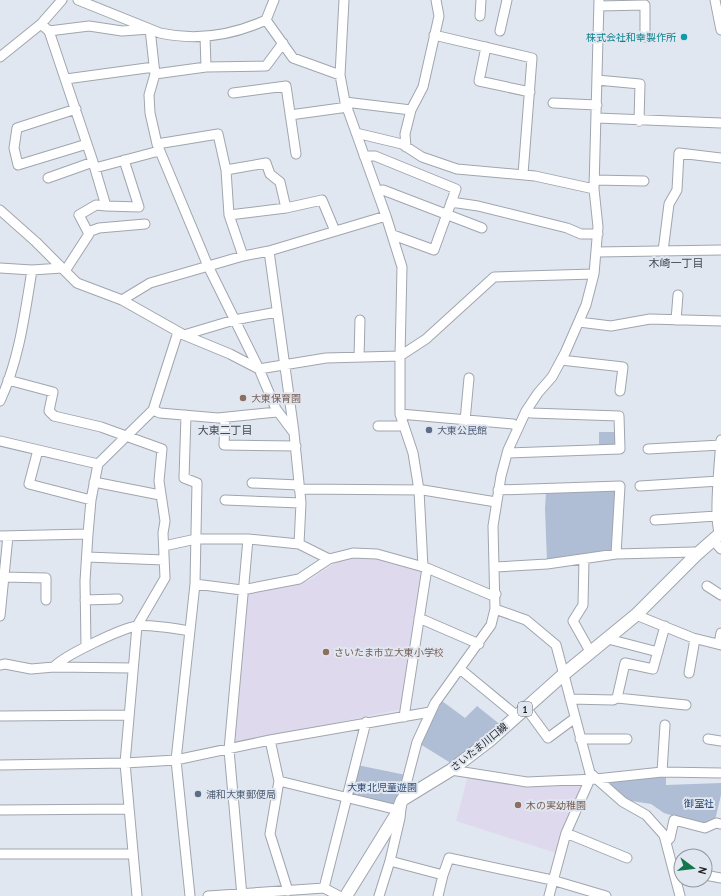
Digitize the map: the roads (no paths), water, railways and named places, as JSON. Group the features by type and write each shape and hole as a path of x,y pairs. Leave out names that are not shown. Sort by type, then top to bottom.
{"main road":[{"name":"さいたま川口線","path":"346,896 400,805 451,770 489,741 564,674 610,638 636,615 696,555 719,539"}],"street":[{"path":"0,57 41,24 62,0"},
{"path":"78,0 150,29 174,36 205,36 222,34 266,20"},
{"path":"266,20 274,0"},
{"path":"344,0 340,75 346,105 393,235 402,267 400,414 413,453 419,490 425,568 404,717"},
{"path":"406,147 405,134 411,110 423,87 438,16 436,0"},
{"path":"480,16 481,0"},
{"path":"500,31 508,0"},
{"path":"715,0 721,30"},
{"path":"379,896 390,861 400,818 400,805 417,742 430,712 479,644 491,625 496,609 493,526 498,490 507,453 526,412 538,393 552,377 561,360 579,322 594,274 598,234 594,184 597,121 599,3 645,6 645,38"},
{"path":"266,20 293,58 340,75"},
{"path":"41,24 49,30 88,144 106,206"},
{"path":"49,30 89,26 122,31 150,29"},
{"path":"150,29 154,70 150,95 150,113 158,148 208,266 259,369 277,412 294,433"},
{"path":"434,35 532,58 523,174"},
{"path":"205,36 206,67"},
{"path":"66,79 154,70 266,66 283,43"},
{"path":"486,47 479,81 530,92"},
{"path":"597,80 640,84 639,121"},
{"path":"233,93 286,86 296,154"},
{"path":"553,103 597,105"},
{"path":"290,115 346,105 411,110"},
{"path":"76,109 17,128 14,148 18,165 88,144"},
{"path":"597,121 721,123"},
{"path":"356,133 369,135 406,147 422,157 457,169 523,174 594,184 644,181"},
{"path":"48,178 94,165 124,160 158,148 218,134 226,170 229,214 243,256"},
{"path":"663,251 669,204 677,190 679,153 721,158"},
{"path":"364,156 375,156 456,189 434,250 393,235"},
{"path":"64,269 89,234 79,215 96,205 139,207 124,160"},
{"path":"226,170 266,163 270,174 280,182 286,208"},
{"path":"377,191 382,190 482,228"},
{"path":"229,214 286,208 322,200 334,232"},
{"path":"451,202 486,208 567,228 581,234 598,234"},
{"path":"0,210 36,242 77,283 122,300 181,334 230,354 259,369 285,366 326,358 400,356 426,339 494,278 594,274"},
{"path":"122,300 150,283 243,256 269,251 386,216"},
{"path":"88,232 99,228 145,224"},
{"path":"597,252 721,250"},
{"path":"269,251 296,446 301,503 299,544"},
{"path":"0,268 32,270 64,269"},
{"path":"0,400 8,380 20,336 32,270"},
{"path":"676,320 678,295"},
{"path":"181,334 234,320 277,312"},
{"path":"579,322 611,326 650,319 721,321"},
{"path":"359,358 360,320"},
{"path":"86,646 86,557 91,500 98,464 153,410 181,334"},
{"path":"561,360 623,367 620,391"},
{"path":"465,420 469,378"},
{"path":"8,380 53,392 49,411 54,416 101,427 126,437 158,446 162,449 159,481 165,522 165,578 137,626 132,668 125,763 132,854 137,896"},
{"path":"153,410 160,413 225,418 277,412"},
{"path":"507,453 620,449 619,416 526,412"},
{"path":"400,414 513,424 518,427"},
{"path":"186,415 184,478 197,482 195,584 176,760 190,896"},
{"path":"225,418 224,445 296,446"},
{"path":"378,426 404,426"},
{"path":"719,539 717,516 721,440"},
{"path":"0,441 98,464"},
{"path":"648,449 721,445"},
{"path":"38,450 29,484 91,500"},
{"path":"640,486 719,481"},
{"path":"94,482 160,495"},
{"path":"252,483 299,487 419,490 496,502"},
{"path":"498,490 620,486 616,554"},
{"path":"225,500 301,503"},
{"path":"655,520 717,516"},
{"path":"0,616 4,577 4,536 88,534"},
{"path":"164,546 196,539 248,539 299,544 329,559"},
{"path":"242,895 228,750 248,539"},
{"path":"495,567 547,564 616,554 694,552 696,555"},
{"path":"195,584 242,590 299,579 329,559 353,553 378,554 425,568 491,595 496,594"},
{"path":"86,557 164,560"},
{"path":"584,559 583,605 573,621 591,653"},
{"path":"4,577 46,578 46,600"},
{"path":"707,586 721,595"},
{"path":"85,600 118,599"},
{"path":"496,609 526,620 556,645 580,738 593,779 623,802 646,815 664,835 673,861"},
{"path":"636,615 695,639 720,644 721,633"},
{"path":"419,618 479,644"},
{"path":"54,667 58,662 86,646 137,626 190,631"},
{"path":"617,698 625,663 653,669 665,626"},
{"path":"610,638 618,642 658,652"},
{"path":"689,673 695,639"},
{"path":"0,665 5,664 31,669 54,667 132,668"},
{"path":"460,669 522,712 548,738 575,718"},
{"path":"570,699 613,700 617,698 686,705"},
{"path":"0,765 125,763 176,760 270,740 430,712"},
{"path":"0,716 129,715"},
{"path":"324,888 366,722"},
{"path":"662,772 665,725"},
{"path":"580,738 627,739"},
{"path":"708,739 721,741"},
{"path":"270,740 279,781 270,834 288,891"},
{"path":"451,770 527,782 593,779 662,772 721,773"},
{"path":"549,896 552,880 566,833 593,779"},
{"path":"279,781 347,798 400,805"},
{"path":"0,810 128,809"},
{"path":"666,842 670,838 674,820 705,828 716,823 721,824"},
{"path":"566,833 627,858"},
{"path":"0,854 132,854"},
{"path":"438,896 449,858 552,880 606,896"},
{"path":"390,861 443,875"},
{"path":"208,896 242,895 324,888 339,896"}],"place":[{"name":"株式会社和幸製作所","path":"684,37"},
{"name":"大東保育園","path":"243,398"},
{"name":"大東公民館","path":"429,430"},
{"name":"さいたま市立大東小学校","path":"326,652"},
{"name":"浦和大東郵便局","path":"198,794"},
{"name":"木の実幼稚園","path":"518,805"}],"district":[{"name":"木崎一丁目","path":"676,263"},
{"name":"大東二丁目","path":"225,430"}],"park label":[{"name":"大東北児童遊園","path":"382,787"},
{"name":"御室社","path":"699,803"}]}
